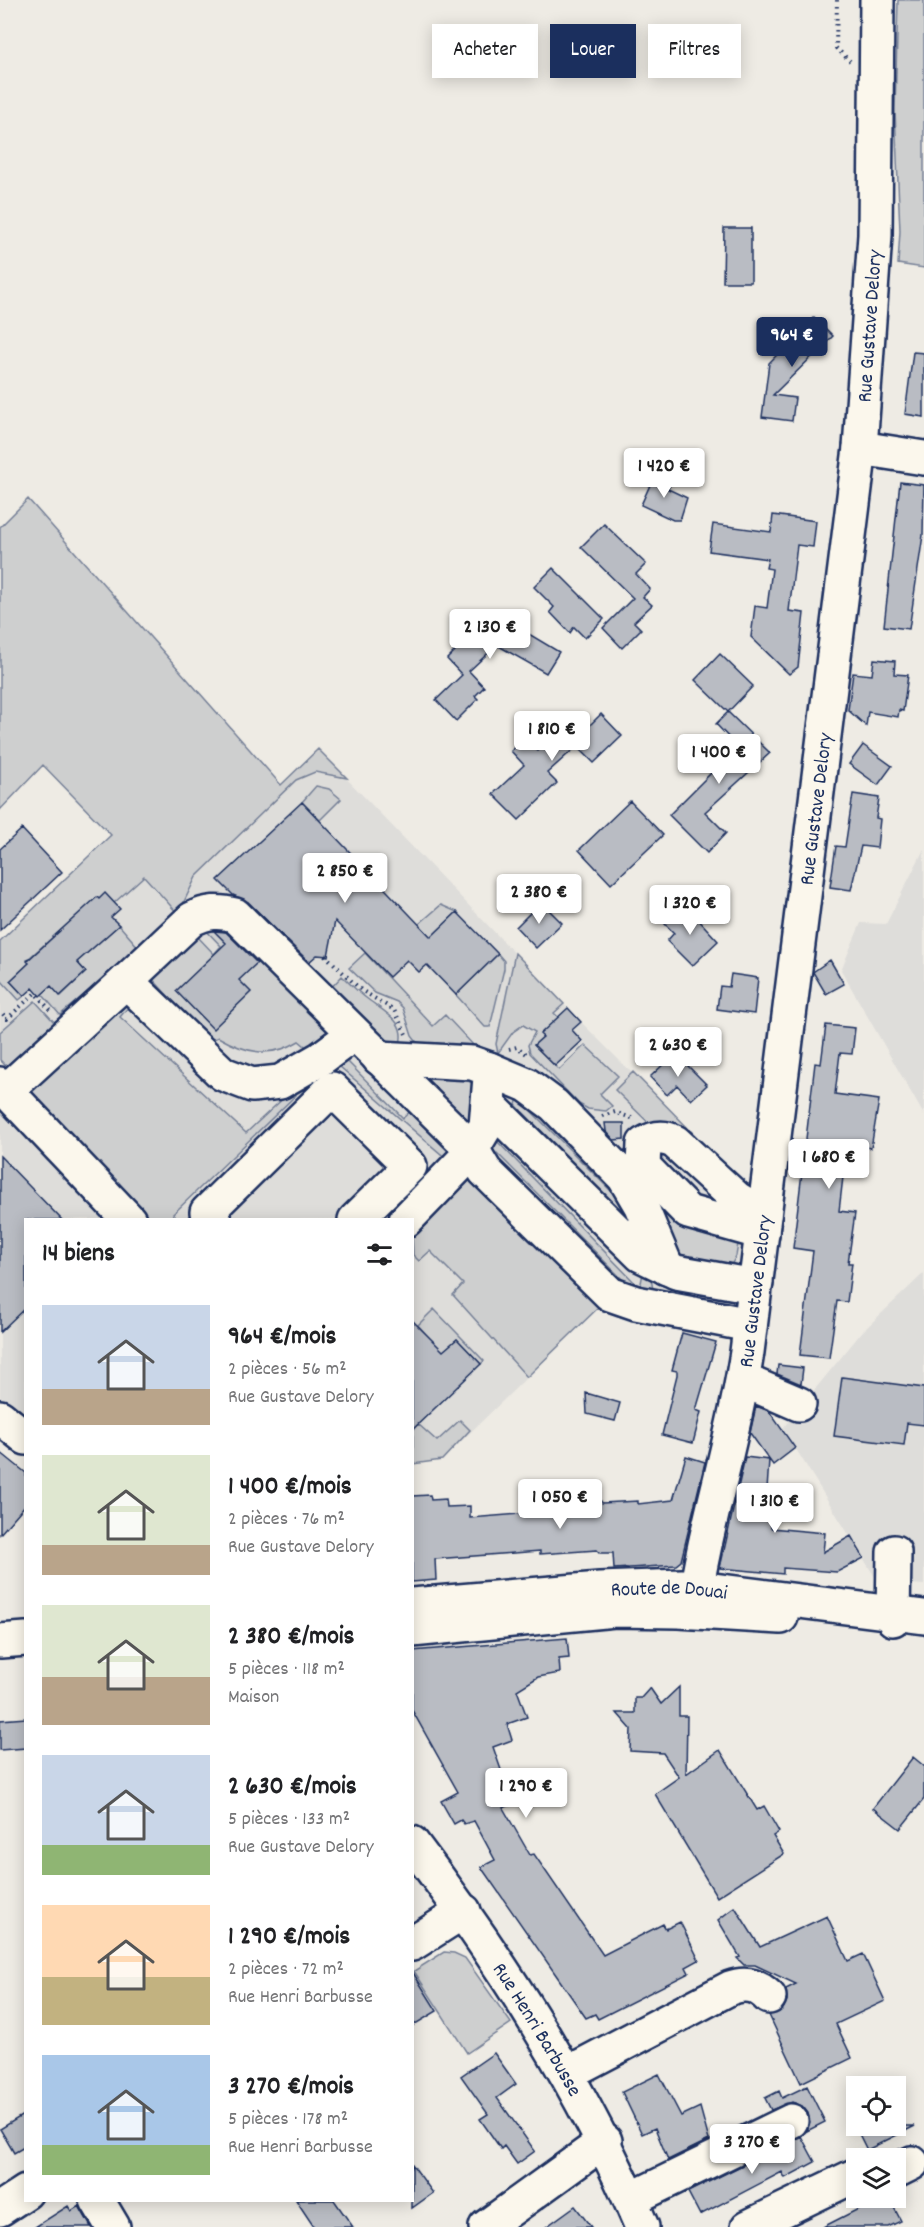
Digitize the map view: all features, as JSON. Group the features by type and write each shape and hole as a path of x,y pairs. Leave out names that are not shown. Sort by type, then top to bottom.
{"street":[{"name":"Rue Gustave Delory","path":"695,1599 743,1380 860,448 875,235 878,0"},
{"path":"860,448 924,458"},
{"path":"127,1218 3,1088 70,1032 192,919 204,912 220,911 235,915 246,923 354,1034 391,1059 472,1149 485,1171 610,1294 636,1303 750,1325"},
{"path":"126,981 223,1074 252,1085 280,1082 320,1059 354,1034"},
{"path":"391,1059 472,1064 527,1085 554,1105 624,1177 640,1206 667,1268"},
{"path":"408,1218 472,1149 486,1126 489,1070"},
{"path":"212,1218 207,1212 332,1089 410,1166 357,1218"},
{"path":"488,1104 641,1255 667,1268 715,1280 756,1282"},
{"path":"743,1380 799,1404"},
{"path":"0,1418 24,1436"},
{"path":"894,1552 909,1617"},
{"name":"Route de Douai","path":"414,1605 600,1589 909,1617"},
{"path":"414,1630 615,1610 695,1599"},
{"path":"0,1641 24,1639"},
{"path":"0,1657 24,1658"},
{"name":"Rue Henri Barbusse","path":"414,1846 464,1911 568,2073 605,2141 637,2213"},
{"path":"414,1943 464,1911"},
{"path":"568,2073 730,1988 742,1984 755,1986 769,1998"},
{"path":"637,2213 791,2121"},
{"path":"486,2227 605,2141"},
{"path":"748,2227 846,2180"},
{"path":"783,2227 846,2196"},
{"path":"98,2202 113,2227"}],"path":[{"path":"837,0 836,48 855,65 877,66"},
{"path":"325,955 361,990 394,1010 405,1029 406,1043 391,1059"},
{"path":"3,1014 8,1019 35,993 70,1032"}],"shaded area":[{"path":"898,0 924,0 924,268 898,264 900,231 895,110"},
{"path":"28,499 281,785 318,749 347,778 315,772 296,780 196,877 178,914 144,876 114,903 97,898 27,960 29,963 10,981 24,996 19,1000 0,979 0,941 111,835 43,765 0,810 0,527"},
{"path":"318,749 581,1022 748,1189 733,1321 601,1305 442,1460 414,1464 414,1218 151,1218 0,1060 0,941 111,835 169,897"},
{"path":"316,786 329,789 341,799 320,820 302,802"},
{"path":"924,849 924,1115 841,970 861,923 886,924"},
{"path":"441,905 457,912 431,937 419,924"},
{"path":"214,918 338,1026 311,1051 299,1041 278,1050 258,1052 238,1047 218,1037 209,1041 149,975 197,936 214,954 221,946 200,924"},
{"path":"119,925 139,948 60,1015 42,994 51,986 61,996 86,972 77,962"},
{"path":"365,953 433,1026 445,1015 477,1049 419,1045 412,1036 403,1008 397,1002 375,993 349,968"},
{"path":"515,953 564,1004 554,1013 561,1020 534,1045 559,1070 585,1045 618,1076 600,1094 612,1106 606,1111 588,1109 579,1104 530,1053 528,1045 535,1032 523,1025 513,1032 498,1053 496,1044"},
{"path":"498,954 504,961 504,969 490,1027 485,1027 456,995"},
{"path":"342,976 396,1022 401,1035 397,1052 326,993"},
{"path":"35,1001 55,1023 6,1066 0,1060 0,1032"},
{"path":"122,1002 130,1005 120,1017 246,1133 288,1094 287,1086 296,1095 173,1214 177,1218 150,1218 32,1094 33,1082"},
{"path":"332,1060 346,1060 403,1118 414,1108 455,1149 448,1160"},
{"path":"441,1068 477,1081 473,1124 411,1071"},
{"path":"633,1072 744,1185 662,1136 615,1090"},
{"path":"517,1101 522,1102 639,1219 642,1233 516,1105"},
{"path":"0,1105 109,1218 24,1218 24,1435 0,1415"},
{"path":"494,1138 640,1288 644,1268 651,1278 653,1290 632,1289 497,1153 487,1163"},
{"path":"629,1163 739,1238 736,1256 730,1267 686,1270"},
{"path":"478,1171 601,1305 527,1377 453,1295 463,1284 430,1251 419,1261 414,1256 414,1232"},
{"path":"924,1273 924,1585 878,1582 783,1428 862,1332"},
{"path":"677,1287 736,1294 733,1314 685,1303 675,1294"},
{"path":"434,1309 484,1361 481,1364 457,1339 442,1353 418,1325"},
{"path":"460,1420 470,1430 442,1460 414,1464 414,1429 418,1424 437,1441"},
{"path":"444,1952 465,1958 511,2023 467,2053 414,1971"}],"building":[{"path":"724,228 751,228 751,282 723,282"},
{"path":"814,317 833,336 773,395 795,398 792,421 762,417 769,363"},
{"path":"913,352 924,353 924,417 905,414"},
{"path":"655,474 672,481 668,489 687,498 680,520 673,520 641,505"},
{"path":"900,482 924,485 923,535 909,629 884,626"},
{"path":"773,515 816,521 813,547 797,545 789,611 804,613 798,667 789,674 751,637 755,606 767,608 772,569 766,568 768,559 709,551 713,524 771,532"},
{"path":"604,524 646,564 636,574 650,589 643,597 652,605 634,622 641,629 622,648 603,628 633,598 581,547"},
{"path":"553,568 604,619 585,638 574,627 570,633 550,612 554,607 534,587"},
{"path":"496,610 507,621 559,652 546,673 497,645 469,671 484,687 475,696 478,699 456,721 436,700 462,675 447,659"},
{"path":"720,654 753,686 728,712 695,680"},
{"path":"874,659 895,661 894,674 908,675 903,711 899,710 898,717 868,712 866,726 848,710 853,673 872,675"},
{"path":"728,712 770,753 705,812 726,833 707,853 669,815 726,758 724,756 735,744 716,724"},
{"path":"601,714 622,736 594,763 577,746 547,773 557,783 519,820 493,794 524,765 511,751 525,738 538,751 575,715 587,728"},
{"path":"863,745 892,766 878,785 849,764"},
{"path":"853,794 879,798 876,818 880,819 877,848 861,846 851,890 830,887 836,846 845,847"},
{"path":"630,801 663,835 611,884 579,850"},
{"path":"302,802 431,937 457,912 498,954 456,995 427,965 419,972 407,960 389,977 335,921 328,956 317,955 309,962 248,902 233,895 218,880"},
{"path":"22,829 62,872 0,930 0,849"},
{"path":"105,893 120,909 111,917 119,925 77,962 86,972 60,996 51,986 40,996 33,988 24,996 10,981 29,963 27,961 97,897 99,899"},
{"path":"541,902 562,923 536,948 516,927"},
{"path":"685,905 718,941 692,966 667,941 674,933 665,924"},
{"path":"214,931 226,932 257,963 239,980 251,992 213,1029 176,991 226,943"},
{"path":"830,960 844,984 826,994 813,972"},
{"path":"731,974 758,978 754,1014 717,1009 720,986 729,987"},
{"path":"568,1008 581,1022 572,1030 582,1041 555,1066 534,1045 543,1037 540,1034"},
{"path":"826,1025 855,1028 852,1054 840,1053 835,1094 879,1100 871,1148 864,1147 863,1158 849,1156 846,1177 843,1177 839,1211 855,1213 848,1263 852,1263 847,1302 837,1301 829,1358 800,1355 813,1251 793,1248 815,1063 821,1064"},
{"path":"669,1059 681,1059 707,1085 691,1100 677,1085 667,1095 650,1077"},
{"path":"605,1123 624,1123 624,1139 614,1140 606,1131"},
{"path":"0,1156 60,1218 24,1218 24,1309 0,1332"},
{"path":"414,1322 443,1351 457,1339 481,1364 414,1428"},
{"path":"682,1333 716,1342 696,1410 701,1412 693,1443 662,1435 677,1375 677,1371 672,1370"},
{"path":"778,1365 803,1368 801,1384 777,1374"},
{"path":"842,1377 924,1388 924,1425 907,1423 904,1445 834,1436"},
{"path":"586,1393 620,1403 615,1421 587,1414"},
{"path":"756,1406 769,1411 795,1448 773,1465 750,1433"},
{"path":"0,1452 24,1471 24,1506 0,1534"},
{"path":"686,1456 705,1462 681,1561 676,1565 614,1569 613,1553 600,1553 597,1550 540,1554 540,1551 435,1559 436,1580 414,1582 414,1496 430,1495 431,1500 446,1499 447,1507 470,1506 470,1518 545,1512 601,1501 602,1503 638,1501 638,1504 673,1500"},
{"path":"745,1457 769,1460 767,1490 771,1528 825,1533 823,1552 851,1536 864,1558 837,1572 783,1568 783,1574 720,1568"},
{"path":"567,1638 569,1658 559,1659 560,1673 538,1677 517,1690 527,1717 507,1724 512,1740 493,1747 513,1804 503,1808 530,1855 534,1854 603,1955 663,1924 666,1929 680,1922 699,1960 686,1967 689,1973 598,2019 595,2014 586,2018 481,1867 495,1860 474,1821 464,1824 461,1820 454,1824 441,1801 458,1792 414,1714 414,1651"},
{"path":"679,1687 679,1716 687,1716 686,1774 720,1750 757,1810 764,1806 779,1832 773,1836 784,1854 717,1897 655,1794 679,1777 663,1753 630,1751 631,1729 617,1713 635,1713 635,1698 641,1698 650,1688 661,1704"},
{"path":"24,1718 24,1748 0,1750 0,1720"},
{"path":"913,1757 924,1766 924,1799 900,1829 873,1808"},
{"path":"735,1907 760,1947 827,1916 848,1961 863,1954 885,2001 836,2024 852,2058 801,2083 769,2015 783,2009 787,2000 786,1989 796,1984 755,1965 744,1965 737,1958 740,1957 718,1920"},
{"path":"414,1974 437,2011 414,2025"},
{"path":"494,2053 516,2084 497,2098 535,2151 517,2164 504,2146 501,2149 480,2119 488,2114 461,2076"},
{"path":"659,2074 681,2116 700,2107 709,2140 668,2160 655,2128 642,2134 622,2092"},
{"path":"807,2086 825,2122 807,2131 810,2122 808,2113 802,2106 792,2102 771,2110 765,2098 779,2091 782,2098"},
{"path":"24,2114 24,2147 14,2153 0,2129"},
{"path":"801,2136 815,2162 785,2178 782,2172 700,2215 688,2192"},
{"path":"860,2136 895,2136 871,2148 866,2148"},
{"path":"414,2167 433,2193 412,2208 412,2202 414,2202"},
{"path":"297,2202 335,2202 353,2227 314,2227"},
{"path":"68,2206 71,2211 79,2206 91,2227 35,2227"},
{"path":"575,2206 591,2227 546,2227"},
{"path":"860,2208 894,2208 901,2221 888,2227 823,2227"}]}
